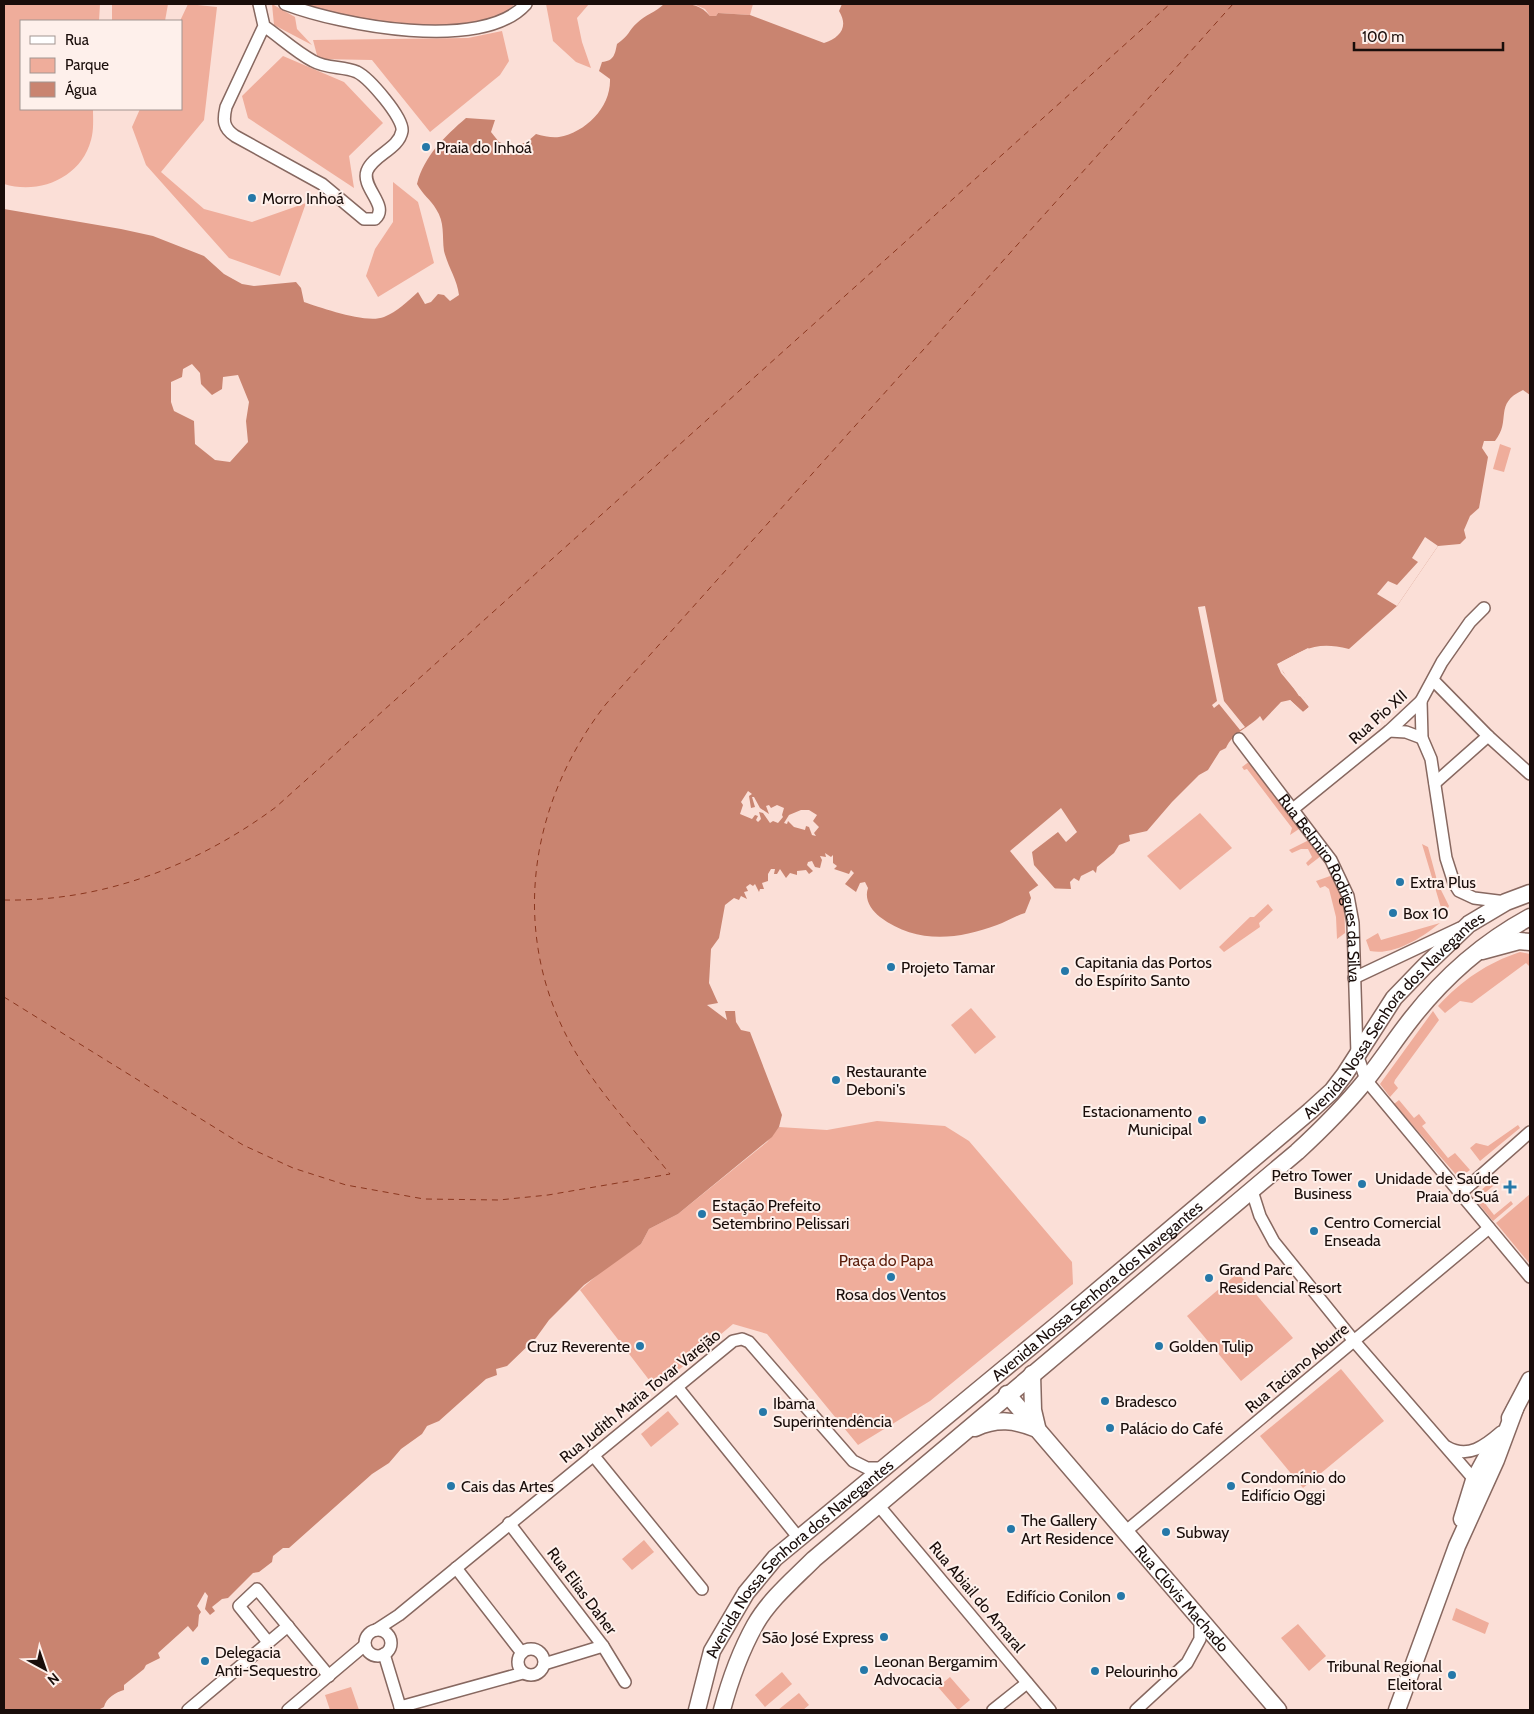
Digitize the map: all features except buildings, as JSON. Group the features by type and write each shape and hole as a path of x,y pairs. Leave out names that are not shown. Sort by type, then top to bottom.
{"main road":[{"name":"Avenida Nossa Senhora dos Navegantes","path":"697,1710 712,1651 746,1593 775,1558 798,1537 1057,1325 1310,1111 1332,1091 1394,998 1469,924 1506,902 1530,893"},
{"path":"1506,902 1530,911"},
{"name":"Avenida Nossa Senhora dos Navegantes","path":"722,1710 733,1670 756,1623 781,1592 814,1559 879,1506 1007,1394 1252,1191 1332,1120 1366,1080 1428,998 1475,952 1500,933 1530,917"},
{"path":"1475,952 1519,941 1530,942"},
{"path":"1007,1394 1018,1369 1057,1325"},
{"path":"1032,1374 1033,1410 1038,1429"},
{"path":"1478,1485 1530,1380"},
{"name":"Rua Clóvis Machado","path":"1007,1394 1278,1710"},
{"path":"1397,1710 1478,1485 1501,1432 1515,1409"},
{"path":"966,1431 995,1421 1022,1423 1038,1429"}],"street":[{"path":"259,4 264,26 226,107 223,118 226,128 235,136 322,184 364,219 376,219 380,214 380,208 367,183 367,174 370,166 398,140 402,130 399,119 365,77 355,71 315,63 264,26"},
{"path":"285,4 353,22 450,32 500,21 518,12 526,4"},
{"name":"Rua Pio XII","path":"1293,809 1390,731 1421,701 1442,662 1470,622 1484,608"},
{"path":"1433,680 1488,736 1530,774"},
{"path":"1421,701 1422,738 1431,759 1446,858 1454,883 1459,890 1474,898 1506,902"},
{"path":"1390,731 1406,732 1422,738"},
{"path":"1435,783 1488,736"},
{"name":"Rua Belmiro Rodrigues da Silva","path":"1240,739 1338,871 1348,896 1353,923 1357,1054 1366,1080"},
{"path":"1354,978 1469,924"},
{"path":"1366,1080 1530,1277"},
{"path":"1461,1193 1530,1132"},
{"path":"1252,1191 1260,1216 1274,1242 1354,1341 1478,1485"},
{"name":"Rua Taciano Aburre","path":"1126,1532 1489,1228"},
{"name":"Rua Judith Maria Tovar Varejão","path":"376,1630 399,1615 733,1341 742,1339 749,1342 853,1461 867,1468 882,1468"},
{"path":"677,1387 798,1537"},
{"path":"1443,1444 1460,1452 1470,1452 1490,1442 1501,1432"},
{"path":"593,1456 702,1589"},
{"name":"Rua Abiail do Amaral","path":"879,1506 1050,1710"},
{"name":"Rua Elias Daher","path":"509,1523 603,1646 625,1682"},
{"path":"456,1568 522,1653"},
{"path":"268,1642 239,1606 257,1590 329,1676"},
{"path":"365,1645 371,1653 384,1654 390,1647 399,1615"},
{"path":"1136,1710 1187,1663 1200,1639 1200,1619"},
{"path":"188,1710 288,1626"},
{"path":"288,1710 365,1645 369,1634 376,1630 387,1633 391,1641"},
{"path":"544,1664 603,1646"},
{"path":"384,1654 401,1709 523,1673 534,1675 541,1670 544,1664 542,1655 536,1650 528,1650 522,1653 518,1661 523,1673"},
{"path":"993,1710 1028,1682"}],"green space":[{"path":"4,4 100,4 99,20 20,20 20,110 93,110 93,132 86,153 68,174 44,185 17,187 4,184"},
{"path":"112,4 168,4 165,20 112,20"},
{"path":"188,4 217,7 204,120 161,172 204,209 252,222 306,203 280,276 229,258 146,165 132,127 140,110 182,110 182,20 180,20"},
{"path":"272,4 295,17 297,29 312,45 274,25"},
{"path":"292,4 515,4 502,16 474,25 389,25"},
{"path":"546,4 589,4 577,18 582,42 591,68 576,62 553,41"},
{"path":"693,4 753,4 750,15 718,13 716,16 710,16 705,9"},
{"path":"502,31 509,61 500,75 430,132 372,60 318,59 313,40 468,38"},
{"path":"283,56 344,82 383,123 349,156 354,188 248,118 242,96"},
{"path":"393,182 418,202 434,263 378,297 366,276 375,249 393,222"},
{"path":"1500,444 1511,448 1504,472 1493,469"},
{"path":"1250,761 1302,827 1290,835 1292,828 1247,769 1244,770 1242,767"},
{"path":"1200,813 1232,848 1180,890 1147,856"},
{"path":"1309,840 1321,856 1308,866 1306,863 1312,857 1308,849 1301,849 1292,853 1289,850"},
{"path":"1422,844 1428,847 1438,884 1449,906 1447,910 1442,911"},
{"path":"1333,875 1344,901 1345,933 1337,939 1336,917 1329,889 1325,886 1320,888 1316,881"},
{"path":"1268,904 1273,910 1259,923 1260,927 1224,952 1219,947 1250,917 1254,917"},
{"path":"1440,923 1408,944 1389,951 1370,951 1366,940 1378,933 1381,940"},
{"path":"1520,952 1530,954 1530,967 1526,963 1472,1003 1460,1001 1445,1013 1438,1006 1456,988 1476,973 1497,961"},
{"path":"971,1008 996,1037 975,1054 951,1025"},
{"path":"1433,1011 1439,1020 1395,1080 1394,1083 1398,1088 1390,1097 1380,1084"},
{"path":"1399,1100 1414,1118 1419,1114 1426,1123 1422,1126 1448,1158 1455,1153 1470,1170 1459,1178 1394,1104"},
{"name":"Praça do Papa","path":"877,1121 945,1126 969,1141 1072,1262 1073,1284 930,1401 858,1445 767,1334 733,1324 656,1389 580,1290 610,1264 641,1244 649,1229 678,1214 767,1142 779,1127 827,1130"},
{"path":"1518,1125 1520,1128 1480,1161 1470,1148 1476,1143 1488,1146"},
{"path":"1493,1180 1499,1181 1480,1197 1494,1215 1511,1201 1513,1204 1493,1221 1473,1197"},
{"path":"1530,1194 1530,1264 1496,1223"},
{"path":"1238,1273 1293,1338 1241,1381 1187,1316"},
{"path":"1341,1369 1384,1421 1303,1488 1260,1436"},
{"path":"668,1411 679,1424 651,1447 641,1434"},
{"path":"644,1540 654,1552 632,1570 622,1559"},
{"path":"1456,1608 1489,1623 1485,1634 1452,1620"},
{"path":"1298,1624 1326,1656 1309,1671 1281,1638"},
{"path":"782,1672 792,1684 765,1707 755,1695"},
{"path":"950,1677 970,1700 958,1710 938,1687"},
{"path":"351,1687 359,1710 330,1710 325,1695"},
{"path":"799,1693 809,1705 803,1710 778,1710"}],"water":[{"path":"664,4 689,4 700,8 710,16 716,16 718,13 750,15 824,43 838,35 843,27 839,11 842,4 1530,4 1530,395 1523,390 1508,401 1500,433 1495,441 1484,441 1482,448 1488,457 1479,508 1470,516 1464,530 1466,538 1460,544 1438,546 1397,606 1349,649 1319,646 1296,654 1278,664 1299,696 1304,697 1309,707 1303,712 1290,700 1281,702 1263,721 1260,716 1237,734 1226,748 1220,751 1208,770 1199,775 1172,802 1147,831 1129,835 1130,841 1119,845 1114,853 1097,867 1096,873 1093,870 1081,876 1079,881 1074,878 1070,882 1071,889 1043,888 1040,884 1029,892 1031,898 1025,913 967,934 937,937 922,935 894,926 880,917 869,904 868,888 865,882 860,883 856,892 845,884 854,873 851,870 849,874 834,869 837,866 833,863 833,855 831,857 825,853 826,857 820,856 822,860 820,868 815,867 812,861 808,862 807,865 813,871 809,874 806,870 797,871 797,875 790,873 786,878 780,869 777,874 774,874 775,869 771,869 768,874 768,881 762,883 764,889 760,889 759,892 755,884 753,886 750,884 746,887 748,891 744,892 747,899 741,896 739,900 734,898 725,905 719,938 711,949 709,983 718,1003 707,1005 727,1020 725,1011 735,1011 736,1022 741,1030 750,1032 782,1115 779,1127 772,1137 678,1214 649,1229 641,1244 584,1285 549,1320 536,1338 507,1366 496,1369 497,1375 486,1379 439,1421 427,1426 422,1434 401,1449 389,1463 372,1474 289,1548 283,1548 273,1556 272,1562 259,1572 253,1573 228,1598 222,1599 212,1607 215,1611 210,1615 205,1609 208,1596 205,1592 197,1606 201,1612 198,1626 193,1632 188,1626 158,1653 160,1658 146,1665 144,1669 124,1685 124,1690 109,1698 104,1707 98,1710 4,1710 4,209 153,236 204,256 224,274 242,284 254,286 296,282 301,288 304,302 356,317 376,319 389,315 418,292 425,304 431,302 438,294 444,295 450,301 459,295 444,251 441,219 434,206 417,184 425,164 436,147 466,118 495,120 491,132 499,142 512,147 527,142 536,134 559,137 578,130 595,117 606,99 610,79 599,71 602,62 611,59 615,54 617,44 637,23","holes":["192,364 200,373 201,384 212,395 222,389 223,377 238,375 249,402 246,421 248,442 230,462 215,460 195,444 194,421 174,411 171,402 171,382 182,377 183,369","748,791 752,794 749,796 751,808 755,807 752,797 754,797 760,808 769,814 766,806 769,805 771,808 777,805 784,808 783,817 778,823 773,821 770,823 763,813 759,812 761,819 758,822 756,820 758,816 755,815 752,819 740,814 743,805 741,802","801,810 809,810 817,815 813,821 819,827 814,833 816,836 812,835 809,827 806,826 805,830 794,827 788,821 787,824 784,823 789,815"]}],"pier":[{"path":"1425,537 1438,546 1397,606 1377,594 1388,581 1397,585 1418,562 1412,558"},
{"path":"1205,606 1224,701 1245,727 1240,730 1219,704 1214,708 1212,705 1217,701 1198,607"},
{"path":"1308,648 1310,650 1281,665 1283,672 1312,706 1303,714 1288,703 1290,700 1303,712 1309,707 1281,673 1277,664"},
{"path":"1061,808 1077,832 1066,842 1058,832 1032,852 1034,865 1058,892 1043,891 1010,851"}],"ferry route":[{"path":"4,900 41,899 77,894 113,887 148,876 215,846 246,828 276,807 1170,4"},
{"path":"4,997 243,1145 293,1168 346,1185 424,1199 499,1200 548,1195 670,1174 606,1097 583,1065 553,1005 540,961 535,916 536,871 544,827 559,784 580,743 606,704 1233,4"}],"place":[{"name":"Praia do Inhoá","path":"426,147"},
{"name":"Morro Inhoá","path":"252,198"},
{"name":"Extra Plus","path":"1400,882"},
{"name":"Box 10","path":"1393,913"},
{"name":"Projeto Tamar","path":"891,967"},
{"name":"Capitania das Portos do Espírito Santo","path":"1065,971"},
{"name":"Restaurante Deboni's","path":"836,1080"},
{"name":"Estacionamento Municipal","path":"1202,1120"},
{"name":"Petro Tower Business","path":"1362,1184"},
{"name":"Unidade de Saúde Praia do Suá","path":"1510,1187"},
{"name":"Estação Prefeito Setembrino Pelissari","path":"702,1214"},
{"name":"Centro Comercial Enseada","path":"1314,1231"},
{"name":"Rosa dos Ventos","path":"891,1277"},
{"name":"Grand Parc Residencial Resort","path":"1209,1278"},
{"name":"Cruz Reverente","path":"640,1346"},
{"name":"Golden Tulip","path":"1159,1346"},
{"name":"Bradesco","path":"1105,1401"},
{"name":"Ibama Superintendência","path":"763,1412"},
{"name":"Palácio do Café","path":"1110,1428"},
{"name":"Cais das Artes","path":"451,1486"},
{"name":"Condomínio do Edifício Oggi","path":"1231,1486"},
{"name":"The Gallery Art Residence","path":"1011,1529"},
{"name":"Subway","path":"1166,1532"},
{"name":"Edifício Conilon","path":"1121,1596"},
{"name":"São José Express","path":"884,1637"},
{"name":"Delegacia Anti-Sequestro","path":"205,1661"},
{"name":"Leonan Bergamim Advocacia","path":"864,1670"},
{"name":"Pelourinho","path":"1095,1671"},
{"name":"Tribunal Regional Eleitoral","path":"1452,1675"}]}
